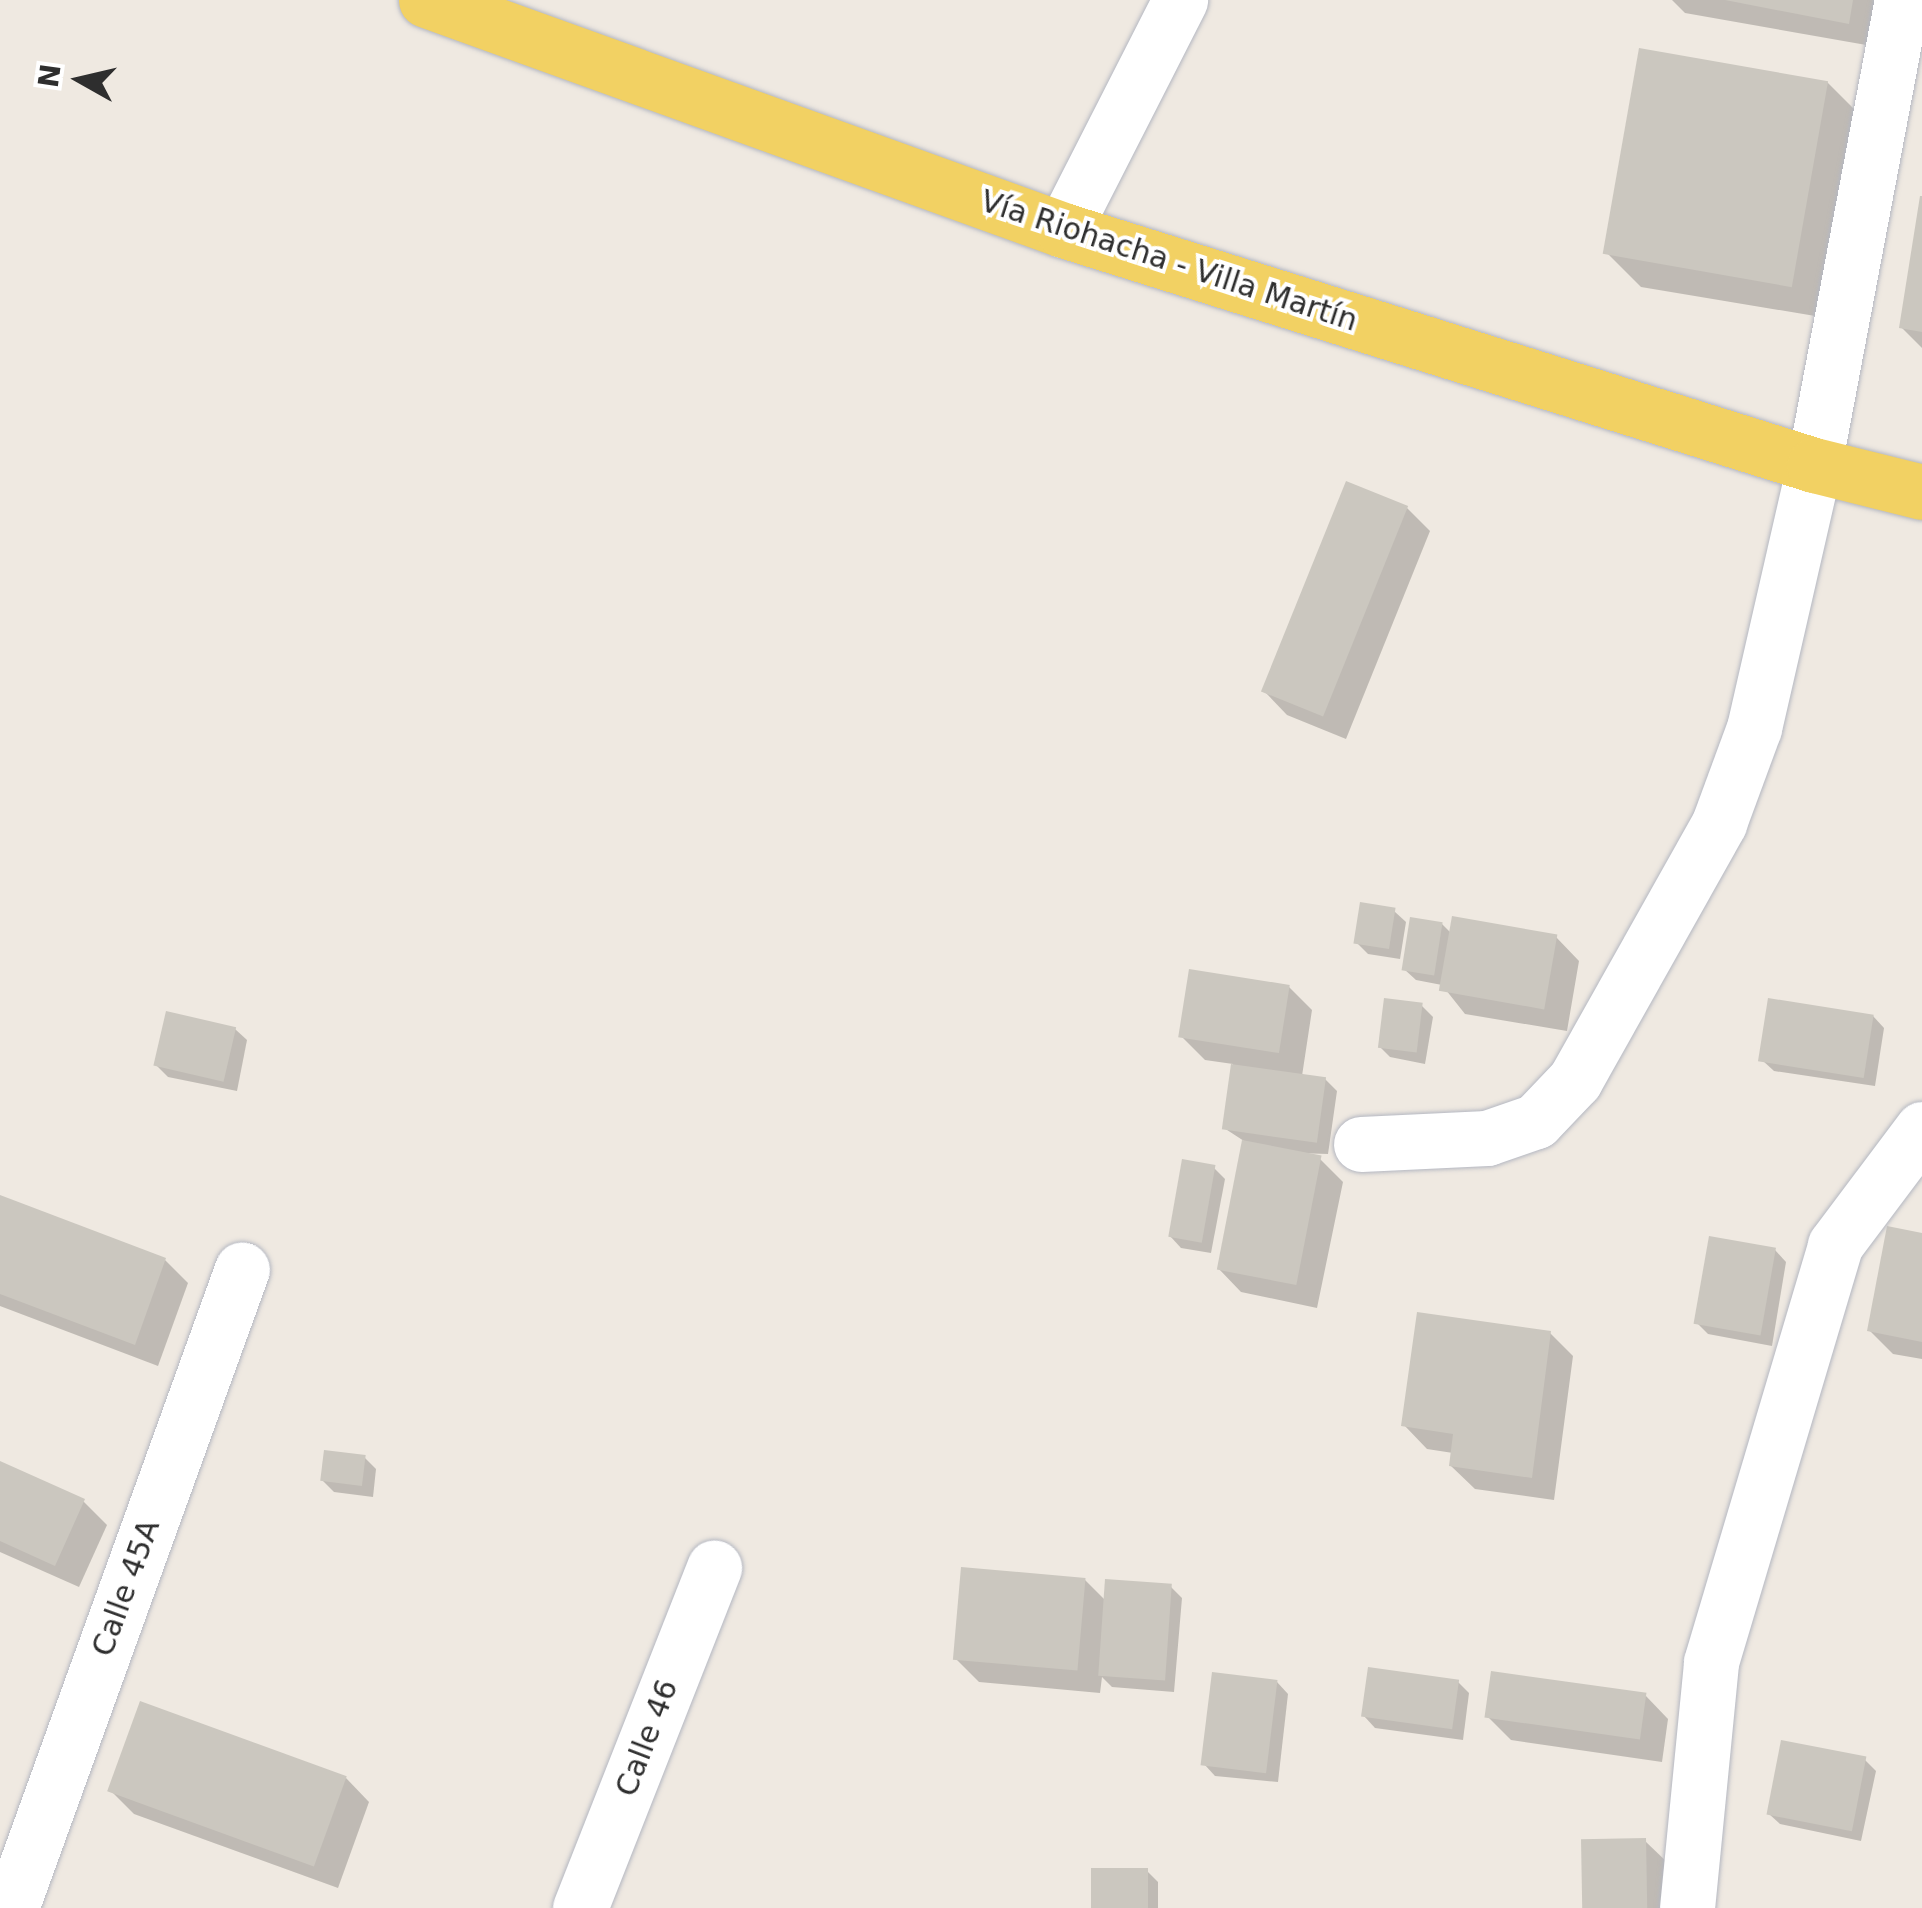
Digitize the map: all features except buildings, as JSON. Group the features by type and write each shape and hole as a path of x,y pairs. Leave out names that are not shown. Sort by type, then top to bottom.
{"main road":[{"name":"Vía Riohacha - Villa Martín","path":"426,0 1063,230 1814,466 1922,492"}],"street":[{"path":"1063,230 1180,0"},
{"path":"1361,1144 1487,1138 1536,1121 1574,1080 1719,823 1754,728 1814,466 1902,0"},
{"path":"1687,1908 1711,1662 1835,1245 1922,1129"},
{"name":"Calle 45A","path":"10,1908 242,1268"},
{"name":"Calle 46","path":"580,1908 714,1567"}]}
